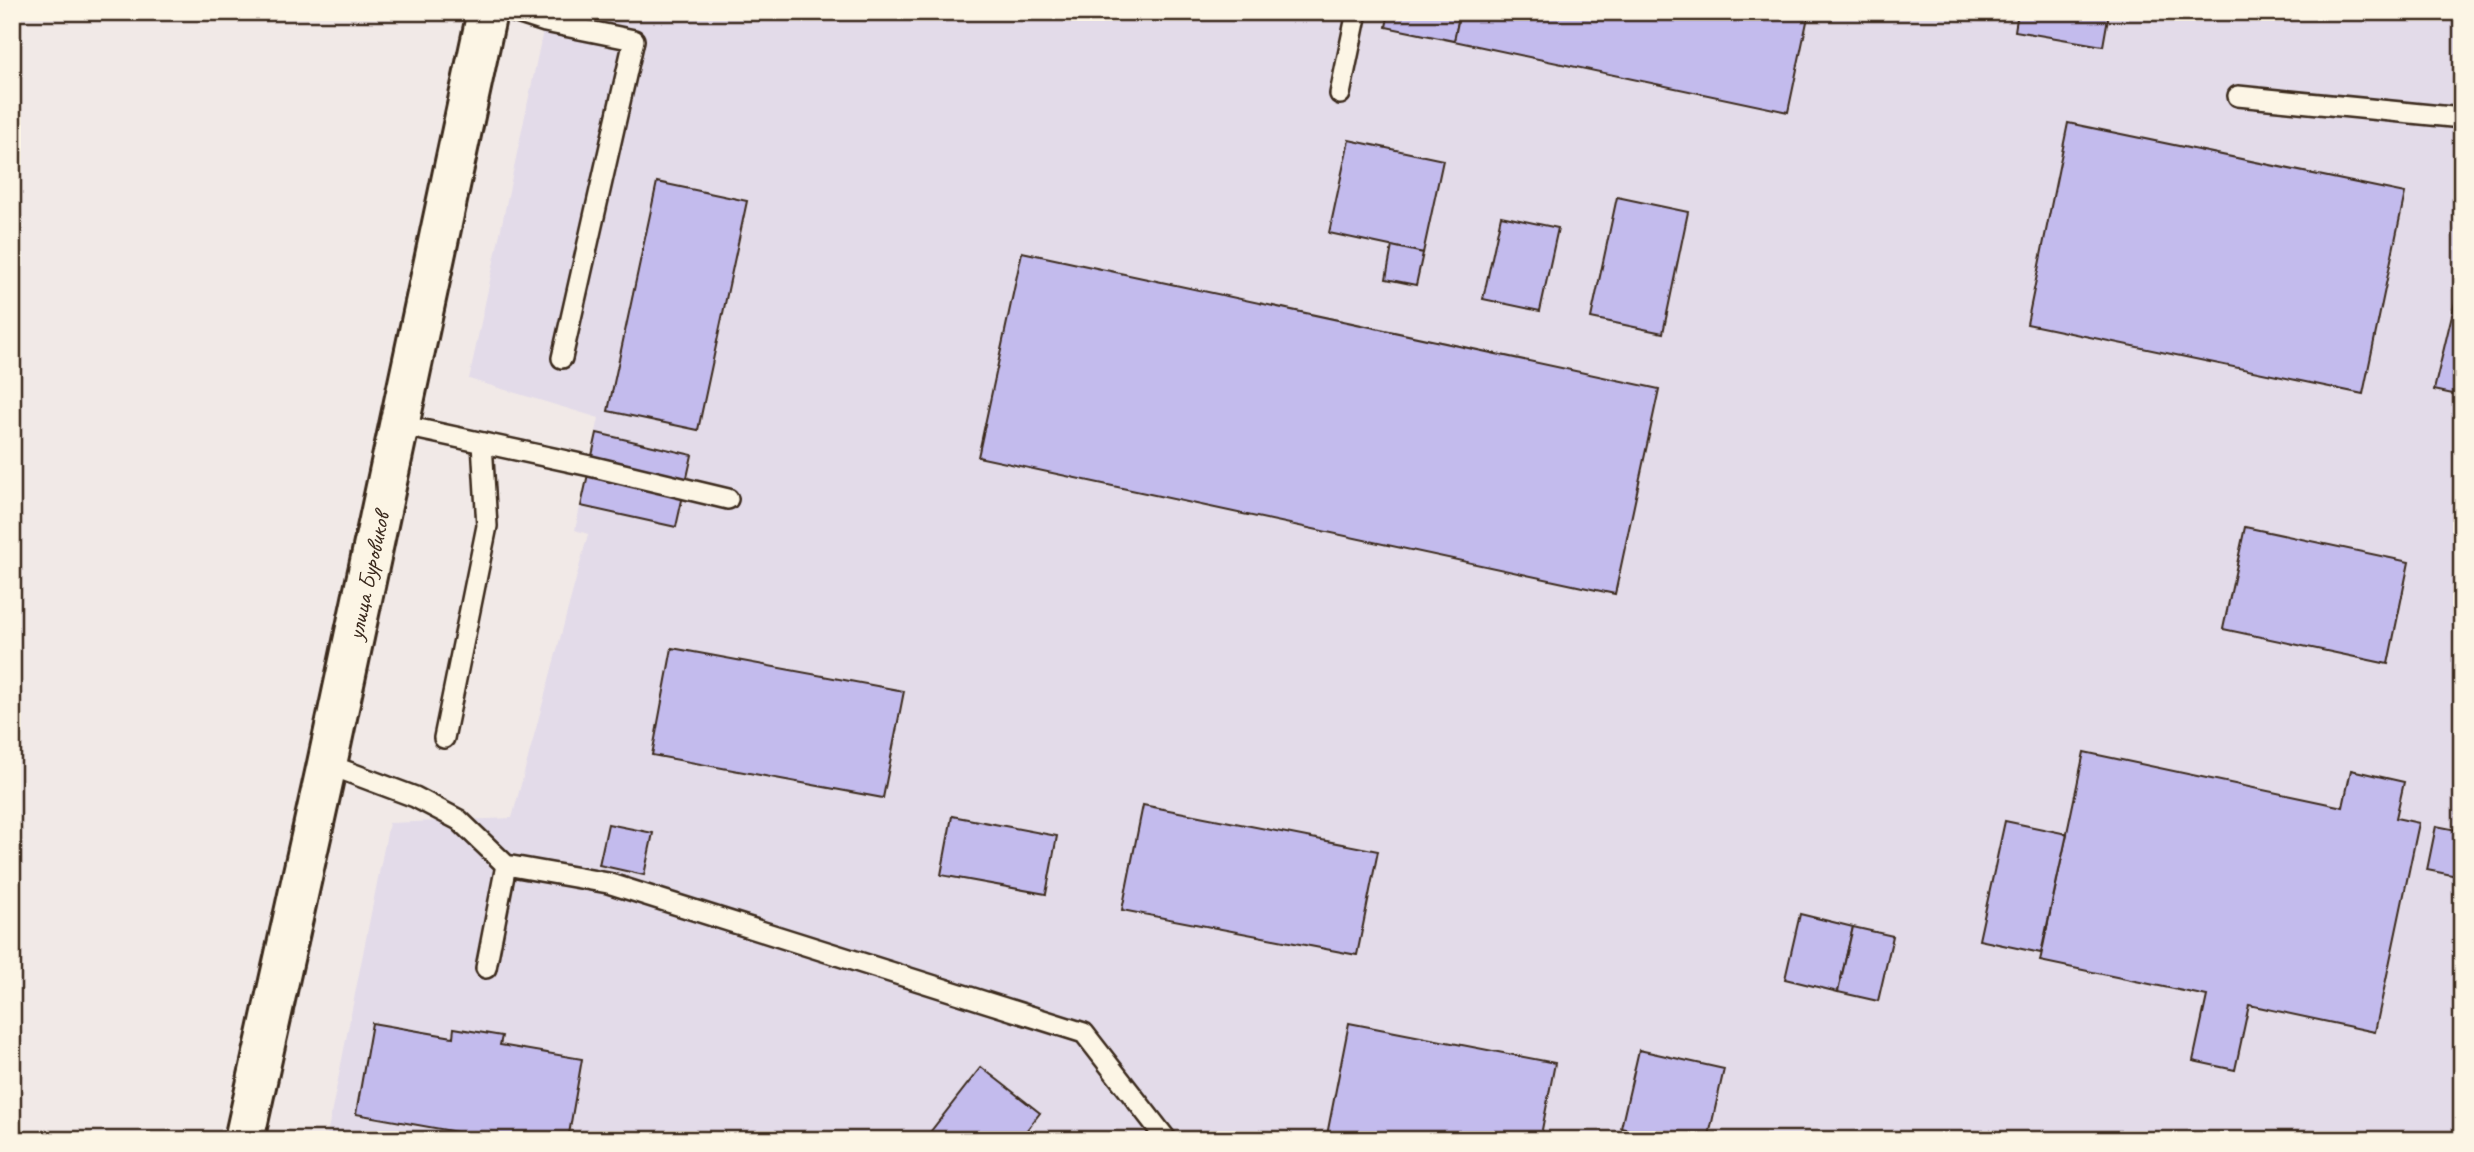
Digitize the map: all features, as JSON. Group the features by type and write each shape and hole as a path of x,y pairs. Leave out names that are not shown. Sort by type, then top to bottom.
{"street":[{"name":"улица Буровиков","path":"244,1140 487,12"}],"lane":[{"path":"514,12 545,22 634,40 562,358"},
{"path":"1340,94 1356,12"},
{"path":"2238,96 2462,118"},
{"path":"400,425 729,499"},
{"path":"444,738 487,526 482,443"},
{"path":"327,764 415,797 459,820 506,865 608,883 1084,1033 1167,1140"},
{"path":"486,968 506,865"}],"shaded area":[{"path":"547,12 2462,12 2462,1140 326,1140 389,823 512,818 588,534 575,530 599,418 469,379"}],"building":[{"path":"1389,12 1460,12 1454,41 1386,27"},
{"path":"1460,12 1809,12 1788,112 1454,41"},
{"path":"2018,12 2109,12 2103,46 2015,31"},
{"path":"2068,123 2405,193 2363,394 2027,324"},
{"path":"1349,140 1443,160 1423,253 1329,233"},
{"path":"657,182 747,201 698,430 608,411"},
{"path":"1617,197 1688,212 1663,333 1591,318"},
{"path":"1501,216 1558,228 1540,311 1483,299"},
{"path":"1392,246 1423,253 1416,285 1386,279"},
{"path":"1022,252 1659,389 1615,594 978,457"},
{"path":"2462,273 2462,396 2434,390"},
{"path":"597,433 692,455 676,527 581,506"},
{"path":"2245,527 2409,562 2388,664 2223,629"},
{"path":"672,648 904,691 883,798 652,755"},
{"path":"2084,752 2343,807 2351,770 2404,782 2396,818 2419,823 2375,1032 2249,1005 2235,1070 2193,1061 2207,996 2040,961"},
{"path":"1143,805 1378,851 1357,955 1122,910"},
{"path":"952,816 1057,836 1046,894 941,875"},
{"path":"2005,821 2067,834 2041,953 1979,940"},
{"path":"608,824 653,833 644,875 599,865"},
{"path":"2436,826 2462,831 2462,877 2427,870"},
{"path":"1800,914 1853,927 1838,992 1785,979"},
{"path":"1853,927 1893,936 1878,1001 1838,992"},
{"path":"372,1023 453,1037 454,1028 502,1036 500,1045 582,1059 568,1140 502,1140 356,1114"},
{"path":"1349,1023 1555,1063 1540,1140 1326,1140"},
{"path":"1639,1050 1724,1069 1708,1140 1672,1140 1621,1128"},
{"path":"981,1067 1040,1113 1019,1140 924,1140"},
{"path":"1634,1132 1669,1140 1632,1140"}]}
